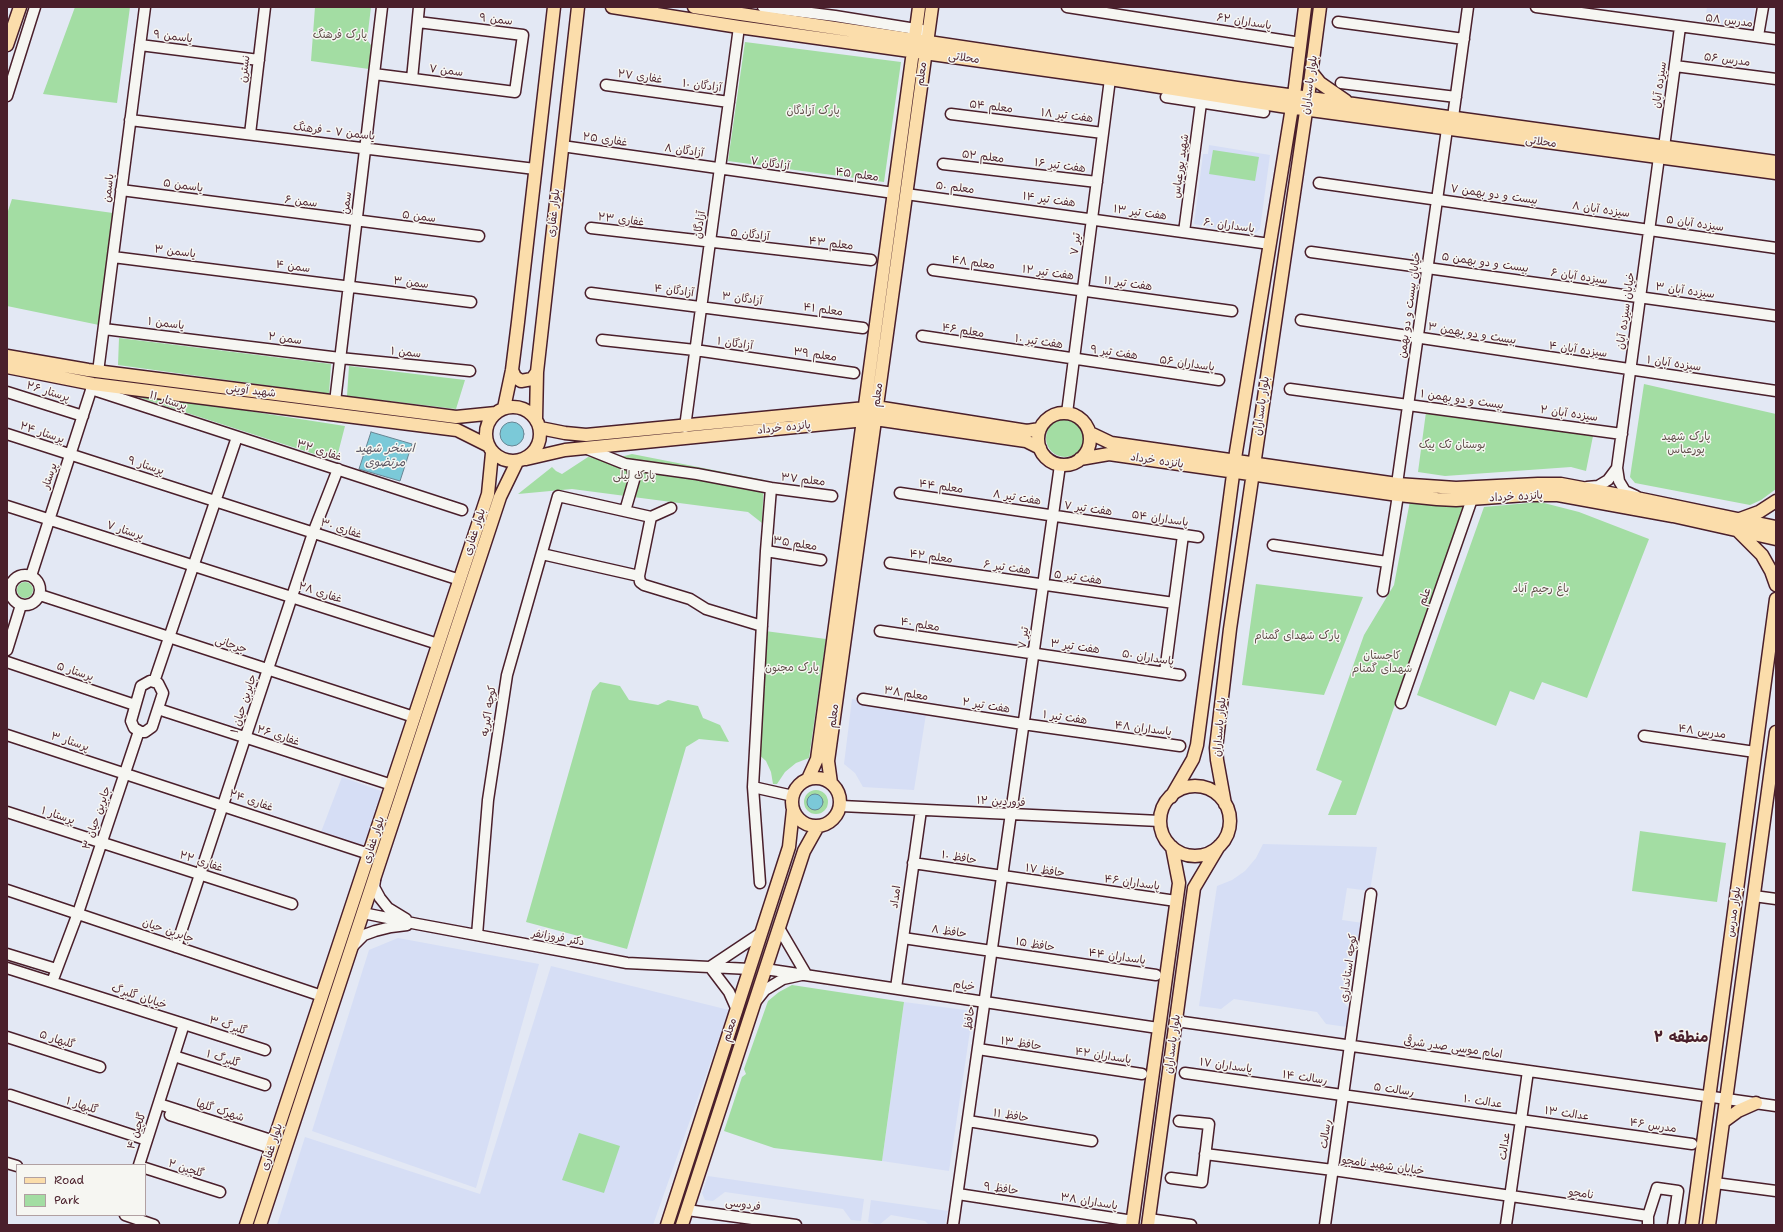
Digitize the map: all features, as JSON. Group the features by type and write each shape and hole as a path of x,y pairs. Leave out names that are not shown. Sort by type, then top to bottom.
{"main road":[{"path":"7,45 20,7"},
{"path":"500,410 518,407 525,410 538,424 541,437 538,446 533,453 522,460 504,460 490,449 485,436 486,428 490,419 500,410 512,370 554,7"},
{"name":"بلوار غفاری","path":"538,424 536,372 578,7"},
{"name":"محلاتی","path":"612,7 740,27 915,40"},
{"name":"محلاتی","path":"694,7 1294,95 1307,104 1447,129 1662,152 1776,162"},
{"name":"معلم","path":"831,782 828,761 870,414 900,193 919,7"},
{"name":"معلم","path":"900,193 932,7"},
{"name":"بلوار پاسداران","path":"1171,797 1193,759 1197,745 1235,466 1294,95 1305,7"},
{"name":"بلوار پاسداران","path":"1225,804 1216,760 1216,748 1230,629 1312,73 1320,7"},
{"name":"محلاتی","path":"927,42 1110,79 1292,108 1307,104 1350,103 1453,117 1662,152 1776,173"},
{"path":"1312,73 1327,89 1350,103"},
{"name":"شهید آوینی","path":"7,356 98,372 456,417 500,410"},
{"name":"شهید آوینی","path":"7,367 92,387 457,430 490,449"},
{"path":"512,370 515,377 521,381 532,379 536,372"},
{"path":"1066,413 1079,418 1084,422 1090,433 1089,448 1080,459 1074,463 1060,465 1048,459 1040,448 1038,435 1043,423 1054,415 1066,413"},
{"name":"معلم","path":"808,779 817,759 870,414"},
{"name":"پانزده خرداد","path":"538,424 565,433 586,435 870,414 1027,431 1040,428"},
{"name":"پانزده خرداد","path":"522,460 565,450 870,414 1026,441 1040,448"},
{"name":"پانزده خرداد","path":"1090,433 1111,444 1235,466"},
{"name":"بلوار غفاری","path":"246,1225 488,494 490,449"},
{"name":"پانزده خرداد","path":"1080,459 1109,454 1253,468 1397,489 1437,499 1558,495 1674,511 1738,525 1776,539"},
{"name":"بلوار غفاری","path":"260,1225 500,497 522,460"},
{"name":"پانزده خرداد","path":"1397,489 1561,484 1641,499 1674,511"},
{"path":"1776,501 1738,525 1762,555 1771,571 1776,585"},
{"name":"پانزده خرداد","path":"1738,525 1776,527"},
{"name":"بلوار مدرس","path":"1692,1225 1776,599"},
{"name":"بلوار مدرس","path":"1709,1225 1775,754 1776,732"},
{"path":"817,777 831,782 839,794 841,806 833,820 825,825 818,826 806,824 798,819 793,810 792,801 794,792 800,784 808,779 817,777"},
{"path":"1186,788 1204,788 1220,797 1225,804 1230,822 1228,831 1219,846 1212,852 1195,856 1186,855 1172,847 1165,838 1160,821 1163,808 1171,797 1186,788"},
{"name":"معلم","path":"667,1225 789,847 793,810"},
{"name":"معلم","path":"682,1225 804,851 818,826"},
{"name":"بلوار پاسداران","path":"1148,1222 1194,888 1219,846"},
{"name":"بلوار پاسداران","path":"1133,1223 1158,1028 1179,883 1172,847"},
{"path":"1723,1122 1738,1111 1756,1103"}],"street":[{"path":"7,96 35,7"},
{"name":"یاسمن","path":"98,372 145,7"},
{"name":"نسترن","path":"250,134 265,7"},
{"name":"سمن","path":"335,402 382,7"},
{"path":"412,79 419,7"},
{"path":"763,7 835,16 915,40 927,42"},
{"name":"پاسداران ۶۲","path":"1067,7 1114,10 1301,43"},
{"path":"1453,117 1468,7"},
{"name":"مدرس ۵۸","path":"1536,7 1776,39"},
{"path":"1758,36 1763,7"},
{"name":"سمن ۹","path":"418,22 523,35 514,92"},
{"path":"1338,22 1464,39"},
{"name":"سیزده آبان","path":"1662,152 1680,26"},
{"name":"آزادگان","path":"685,427 740,27"},
{"name":"یاسمن ۹","path":"140,45 258,60"},
{"name":"مدرس ۵۶","path":"1675,66 1776,79"},
{"name":"سمن ۷","path":"374,74 514,92"},
{"name":"۷ تیر","path":"1066,413 1110,79"},
{"path":"1341,83 1456,97"},
{"name":"غفاری ۲۷","path":"606,85 672,94"},
{"name":"آزادگان ۱۰","path":"672,94 729,102"},
{"path":"1166,97 1264,112"},
{"name":"شهید پورعباس","path":"1184,232 1201,103"},
{"name":"معلم ۵۴","path":"951,114 1028,123"},
{"name":"یاسمن ۷ - فرهنگ","path":"130,120 535,169"},
{"name":"هفت تیر ۱۸","path":"1028,123 1103,133"},
{"name":"خیابان بیست و دو بهمن","path":"1382,591 1447,129"},
{"name":"غفاری ۲۵","path":"562,146 644,158"},
{"name":"خیابان سیزده آبان","path":"1641,499 1625,491 1619,481 1617,468 1640,297 1662,152"},
{"name":"آزادگان ۸","path":"644,158 720,168"},
{"name":"معلم ۵۲","path":"943,164 1020,173"},
{"name":"آزادگان ۷","path":"720,168 816,182"},
{"name":"هفت تیر ۱۶","path":"1020,173 1097,182"},
{"name":"معلم ۴۵","path":"816,182 900,193"},
{"name":"بیست و دو بهمن ۷","path":"1319,183 1548,215"},
{"name":"یاسمن ۵","path":"121,190 242,206"},
{"name":"معلم ۵۰","path":"900,193 1002,206"},
{"name":"سمن ۶","path":"242,206 356,221"},
{"name":"هفت تیر ۱۴","path":"1002,206 1092,218"},
{"name":"سیزده آبان ۸","path":"1548,215 1650,229"},
{"name":"هفت تیر ۱۳","path":"1092,218 1184,232"},
{"name":"سمن ۵","path":"356,221 480,236"},
{"name":"غفاری ۲۳","path":"591,228 710,242"},
{"name":"سیزده آبان ۵","path":"1650,229 1776,248"},
{"name":"پاسداران ۶۰","path":"1184,232 1270,244"},
{"name":"آزادگان ۵","path":"710,242 788,251"},
{"name":"معلم ۴۳","path":"788,251 871,260"},
{"name":"بیست و دو بهمن ۵","path":"1311,252 1539,283"},
{"name":"یاسمن ۳","path":"113,257 234,272"},
{"name":"معلم ۴۸","path":"933,270 1009,280"},
{"name":"سمن ۴","path":"234,272 349,287"},
{"name":"هفت تیر ۱۲","path":"1009,280 1082,290"},
{"name":"سیزده آبان ۶","path":"1539,283 1640,297"},
{"name":"سمن ۳","path":"349,287 471,302"},
{"name":"هفت تیر ۱۱","path":"1082,290 1232,311"},
{"name":"آزادگان ۴","path":"591,293 701,306"},
{"name":"سیزده آبان ۳","path":"1640,297 1776,316"},
{"name":"آزادگان ۳","path":"701,306 780,316"},
{"name":"معلم ۴۱","path":"780,316 863,328"},
{"name":"بیست و دو بهمن ۳","path":"1302,320 1522,354"},
{"name":"یاسمن ۱","path":"104,329 226,343"},
{"name":"معلم ۴۶","path":"922,336 1000,349"},
{"name":"آزادگان ۱","path":"602,340 695,350 772,361"},
{"name":"سمن ۲","path":"226,343 340,358"},
{"name":"هفت تیر ۱۰","path":"1000,349 1074,360"},
{"name":"سیزده آبان ۴","path":"1522,354 1630,370"},
{"name":"سمن ۱","path":"340,358 470,371"},
{"name":"هفت تیر ۹","path":"1074,360 1152,371"},
{"name":"معلم ۳۹","path":"772,361 854,372"},
{"name":"سیزده آبان ۱","path":"1630,370 1776,391"},
{"name":"پاسداران ۵۶","path":"1152,371 1219,380"},
{"name":"پرستار","path":"31,576 92,387"},
{"name":"پرستار ۱۱","path":"92,387 237,436"},
{"name":"بیست و دو بهمن ۱","path":"1290,389 1514,418"},
{"name":"پرستار ۲۶","path":"7,392 83,416"},
{"name":"سیزده آبان ۲","path":"1514,418 1622,434"},
{"name":"پرستار ۲۴","path":"7,434 70,454"},
{"path":"154,682 237,436"},
{"name":"غفاری ۳۲","path":"237,436 462,510"},
{"name":"معلم ۳۷","path":"583,448 625,464 697,474 771,488 832,496"},
{"name":"پرستار ۹","path":"70,454 215,501"},
{"path":"632,465 634,480 625,510 651,517 671,508"},
{"name":"۷ تیر","path":"1011,814 1060,465"},
{"path":"1582,487 1598,486 1608,480 1617,468"},
{"name":"جابربن حیان ۱","path":"176,947 313,533 338,469"},
{"path":"760,884 753,787 766,551 771,488"},
{"name":"معلم ۴۴","path":"900,493 978,504"},
{"name":"کوچه اکبریه","path":"477,935 488,800 507,675 558,496 625,510"},
{"name":"علم","path":"1401,703 1472,499"},
{"name":"غفاری ۳۰","path":"215,501 460,580"},
{"name":"هفت تیر ۸","path":"978,504 1053,516"},
{"name":"پرستار ۷","path":"7,506 193,566"},
{"name":"هفت تیر ۷","path":"1053,516 1119,525"},
{"path":"651,517 639,576 640,582 644,585 690,599 706,609 762,626"},
{"name":"پاسداران ۵۴","path":"1119,525 1198,537"},
{"path":"1165,672 1183,535"},
{"path":"1272,545 1387,562"},
{"name":"معلم ۳۵","path":"766,551 821,560"},
{"path":"542,554 639,576"},
{"name":"معلم ۴۲","path":"890,563 968,574"},
{"name":"غفاری ۲۸","path":"193,566 438,644"},
{"name":"هفت تیر ۶","path":"968,574 1043,585"},
{"path":"31,576 38,582 41,591 40,595 38,600 30,605 21,605 13,600 9,586 18,577 31,576"},
{"name":"هفت تیر ۵","path":"1043,585 1174,603"},
{"name":"جرجانی","path":"40,595 414,717"},
{"path":"7,650 21,605"},
{"name":"معلم ۴۰","path":"880,631 1034,653"},
{"name":"هفت تیر ۳","path":"1034,653 1113,664"},
{"name":"پرستار ۵","path":"7,662 135,705"},
{"name":"پاسداران ۵۰","path":"1113,664 1180,675"},
{"path":"147,682 154,682 160,686 163,693 152,727 145,732 139,731 134,728 131,721 135,705 141,686 147,682"},
{"name":"معلم ۳۸","path":"863,699 946,712"},
{"name":"غفاری ۲۶","path":"158,709 392,785"},
{"name":"هفت تیر ۲","path":"946,712 1023,724"},
{"name":"هفت تیر ۱","path":"1023,724 1103,736"},
{"name":"جابربن حیان ۳","path":"52,982 78,913 139,731"},
{"name":"پرستار ۳","path":"7,735 125,772"},
{"name":"پاسداران ۴۸","path":"1103,736 1180,746"},
{"name":"مدرس ۴۸","path":"1644,736 1755,752"},
{"name":"غفاری ۲۴","path":"125,772 369,854"},
{"path":"753,787 793,796"},
{"name":"۱۲ فروردین","path":"841,806 1160,821"},
{"name":"امداد","path":"896,988 920,810"},
{"name":"پرستار ۱","path":"7,812 102,843"},
{"name":"حافظ","path":"953,1225 1011,814"},
{"name":"غفاری ۲۲","path":"102,843 292,904"},
{"name":"حافظ ۱۰","path":"913,863 1002,877"},
{"path":"375,876 374,887 388,908 417,924"},
{"name":"حافظ ۱۷","path":"1002,877 1084,888"},
{"name":"پاسداران ۴۶","path":"1084,888 1176,901"},
{"name":"جابربن حیان","path":"7,890 322,996"},
{"name":"کوچه استانداری","path":"1350,1046 1372,894"},
{"path":"1754,896 1776,899"},
{"name":"دکتر فروزانفر","path":"363,913 627,963 750,969"},
{"path":"351,948 364,936 375,931 391,927 417,924"},
{"path":"754,1004 765,990 783,979 806,974 779,928"},
{"path":"736,1010 729,992 710,967 761,933"},
{"name":"حافظ ۸","path":"903,938 992,950"},
{"name":"حافظ ۱۵","path":"992,950 1074,963"},
{"path":"7,968 9,955 56,969"},
{"name":"پاسداران ۴۴","path":"1074,963 1156,975"},
{"name":"خیابان گلبرگ","path":"7,968 184,1024"},
{"name":"خیام","path":"765,969 1158,1028"},
{"name":"امام موسی صدر شرقی","path":"1176,1021 1776,1106"},
{"path":"158,1108 184,1024"},
{"name":"گلبرگ ۳","path":"184,1024 265,1050"},
{"name":"گلبهار ۵","path":"7,1037 100,1067"},
{"name":"رسالت","path":"1325,1225 1350,1046"},
{"name":"حافظ ۱۳","path":"978,1050 1061,1061"},
{"name":"گلبرگ ۱","path":"174,1056 265,1085"},
{"name":"پاسداران ۴۲","path":"1061,1061 1142,1074"},
{"name":"عدالت","path":"1506,1225 1528,1071"},
{"name":"پاسداران ۱۷","path":"1185,1073 1263,1084"},
{"name":"رسالت ۱۴","path":"1263,1084 1343,1095"},
{"name":"گلبهار ۱","path":"10,1095 147,1140"},
{"name":"رسالت ۵","path":"1343,1095 1442,1108"},
{"name":"شهرک گلها","path":"158,1108 273,1144"},
{"name":"گلچین ۴","path":"139,1164 158,1108"},
{"name":"عدالت ۱۰","path":"1442,1108 1521,1119"},
{"name":"عدالت ۱۳","path":"1521,1119 1610,1132"},
{"path":"1171,1178 1202,1182 1209,1124 1179,1120"},
{"name":"حافظ ۱۱","path":"968,1121 1092,1141"},
{"name":"مدرس ۴۶","path":"1610,1132 1692,1144"},
{"name":"خیابان شهید نامجو","path":"1205,1154 1333,1170 1510,1196"},
{"name":"گلچین ۲","path":"146,1168 220,1192"},
{"path":"1715,1183 1776,1191"},
{"path":"1648,1221 1657,1188 1678,1191 1673,1225"},
{"name":"حافظ ۹","path":"958,1194 1042,1207"},
{"name":"نامجو","path":"1510,1196 1648,1221"},
{"name":"پاسداران ۳۸","path":"1042,1207 1133,1223"},
{"name":"فردوسی","path":"687,1210 796,1225"},
{"path":"128,1216 151,1224"},
{"path":"1148,1222 1191,1225"}],"shaded area":[{"path":"1707,7 1755,7 1752,29 1705,22"},
{"path":"1209,145 1270,155 1260,229 1254,234 1194,224 1203,154 1208,154"},
{"path":"852,699 926,714 914,790 863,787 855,773 844,764"},
{"path":"342,777 381,791 383,794 363,846 321,832"},
{"path":"1263,844 1377,847 1370,891 1347,888 1342,920 1363,923 1360,943 1348,954 1341,999 1350,1010 1347,1027 1326,1024 1317,1012 1234,999 1221,1009 1199,1006 1217,886 1232,880 1245,871 1256,858"},
{"path":"398,938 539,964 476,1188 312,1131 369,950"},
{"path":"551,966 729,1010 653,1225 277,1225 305,1137 480,1194"},
{"path":"904,1002 973,1011 949,1171 882,1161"},
{"path":"708,1176 864,1199 861,1221 851,1220 843,1209 725,1192 713,1201 705,1200 702,1193"},
{"path":"871,1200 948,1211 945,1225 929,1225 925,1221 891,1215 879,1225 868,1222"}],"green space":[{"path":"75,7 130,7 117,103 43,94"},
{"name":"پارک فرهنگ","path":"315,7 371,7 367,40 371,45 369,69 311,61"},
{"name":"پارک آزادگان","path":"745,42 901,62 884,182 728,161"},
{"path":"1213,150 1259,157 1255,181 1209,174"},
{"path":"12,199 113,213 99,325 7,306 7,214"},
{"path":"119,338 331,364 329,394 118,365"},
{"path":"349,366 465,380 456,409 347,396"},
{"name":"پارک شهید پورعباس","path":"1644,384 1776,414 1776,489 1761,500 1750,505 1635,483 1630,477"},
{"path":"119,391 345,426 336,461"},
{"name":"بوستان تک پیک","path":"1426,412 1593,436 1586,471 1571,467 1445,476 1418,472"},
{"path":"1065,419 1078,425 1084,438 1078,451 1065,457 1052,451 1046,438 1052,425"},
{"name":"پارک لیلی","path":"632,454 764,480 762,523 748,512 572,489 518,494 552,467 562,474 588,457 609,460"},
{"name":"کاجستان شهدای گمنام","path":"1410,501 1465,506 1356,815 1328,815 1342,781 1316,770 1364,635 1394,585"},
{"name":"باغ رحیم آباد","path":"1540,502 1579,512 1649,539 1587,698 1542,682 1534,700 1510,691 1496,726 1417,695 1484,507"},
{"path":"22,582 28,582 33,587 31,596 28,598 22,598 17,593 17,587"},
{"name":"پارک شهدای گمنام","path":"1256,584 1363,597 1324,695 1242,685"},
{"name":"پارک مجنون","path":"765,631 826,639 809,758 796,763 785,772 777,784 773,784 771,772 766,761 757,753"},
{"path":"600,682 620,686 629,700 658,705 668,700 698,706 703,718 720,725 729,742 699,739 686,747 627,949 526,922 592,691"},
{"path":"816,790 821,791 827,797 827,807 821,813 816,814 811,813 805,807 804,802 805,797 811,791"},
{"path":"1640,831 1726,843 1717,902 1632,891"},
{"path":"792,985 904,1002 882,1161 774,1148 724,1131 742,1077 746,1074 744,1069 768,1001 779,992"},
{"path":"579,1133 620,1146 604,1193 562,1180"}],"water":[{"path":"512,422 521,425 524,434 521,443 512,446 503,443 500,434 503,425"},
{"name":"استخر شهید مرتضوی","path":"371,432 412,444 400,481 359,469"},
{"path":"815,794 821,796 823,802 821,808 815,810 809,808 807,802 809,796"}],"district":[{"name":"منطقه ۲","path":"1681,1038"}]}
